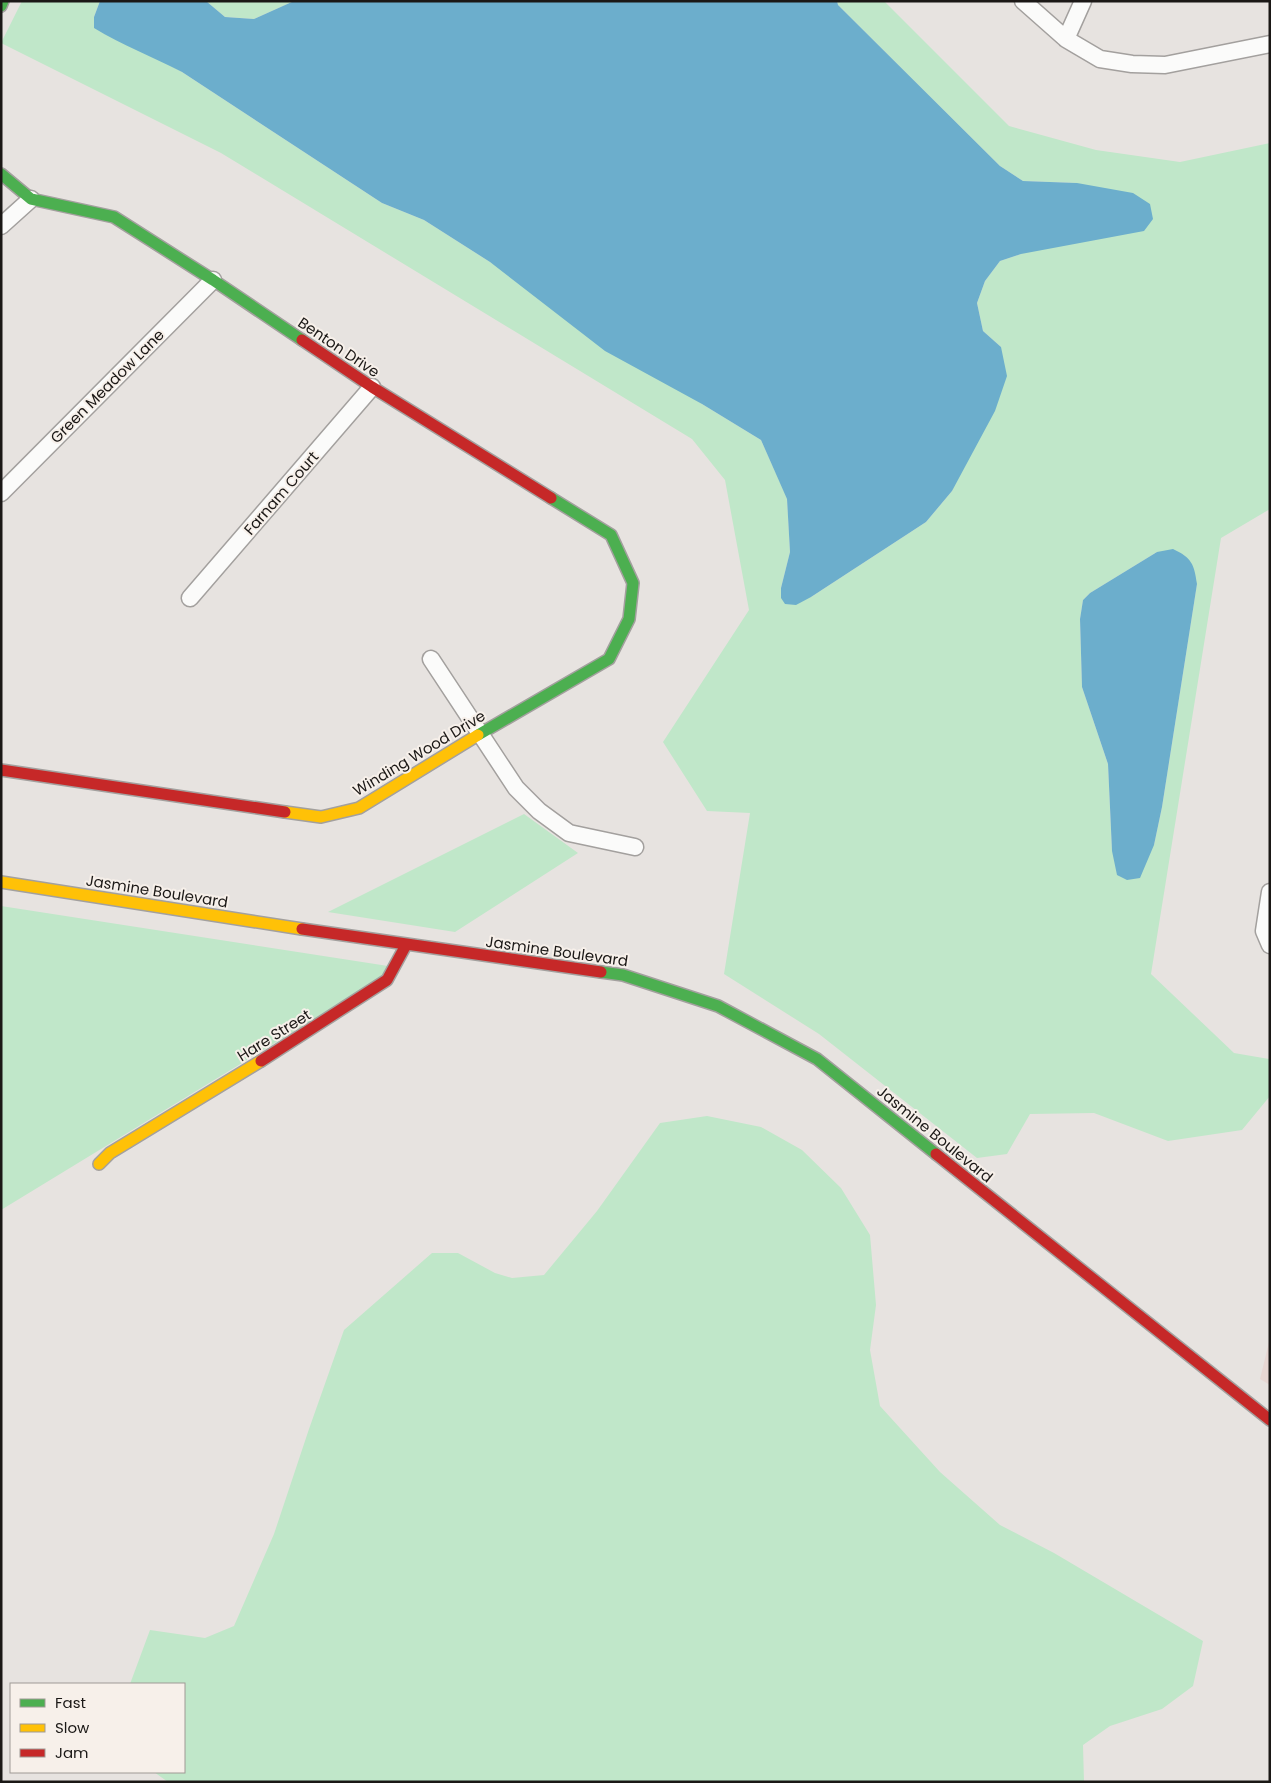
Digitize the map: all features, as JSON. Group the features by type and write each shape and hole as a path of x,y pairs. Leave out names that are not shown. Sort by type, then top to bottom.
{"street":[{"path":"1,6 3,1"},
{"path":"1023,1 1066,39 1100,58 1132,64 1165,65 1270,44"},
{"path":"1066,39 1083,1"},
{"name":"Benton Drive","path":"1,174 31,199 114,217 214,280 372,387 611,535 632,583"},
{"path":"1,226 31,199"},
{"name":"Green Meadow Lane","path":"1,493 214,280"},
{"name":"Farnam Court","path":"190,598 372,387"},
{"name":"Winding Wood Drive","path":"1,770 322,817 359,808 481,733 610,658 629,619 632,583"},
{"path":"431,659 516,788 539,811 569,833 635,847"},
{"name":"Jasmine Boulevard","path":"1,882 406,945 623,975 718,1006 817,1059 1270,1420"},
{"path":"1270,892 1264,931 1270,945"},
{"name":"Hare Street","path":"99,1164 110,1153 278,1050 387,980 406,945"}],"shaded area":[{"path":"1270,1338 1270,1385 1260,1379"}],"green space":[{"path":"22,1 100,1 94,17 182,72 382,203 424,220 702,404 761,440 787,498 790,552 781,588 811,597 926,522 952,491 1001,347 983,331 977,303 985,281 1000,261 1021,254 1077,183 1023,181 1000,166 838,5 837,1 884,1 1009,126 1096,150 1180,162 1270,143 1270,509 1221,538 1151,974 1234,1053 1269,1059 1270,1096 1242,1130 1168,1141 1094,1113 1030,1114 1007,1154 977,1158 819,1034 724,974 750,813 707,811 663,742 749,610 725,480 692,439 221,153 1,43","holes":["1157,552 1197,584 1162,807 1154,845 1112,851 1108,764 1082,687 1080,619 1083,600 1090,593"]},
{"path":"206,1 294,1 254,19 225,17"},
{"path":"524,814 578,853 455,932 328,912"},
{"path":"1,906 388,966 385,976 1,1210"},
{"path":"707,1116 761,1127 802,1150 841,1188 870,1235 876,1305 870,1350 880,1406 940,1472 1000,1525 1054,1553 1203,1641 1193,1686 1162,1709 1110,1726 1083,1745 1084,1782 168,1782 155,1773 185,1773 185,1683 130,1683 150,1630 205,1638 234,1626 274,1534 344,1330 432,1253 458,1253 495,1273 512,1278 544,1275 597,1211 660,1123"}],"water":[{"path":"100,1 206,1 225,17 254,19 294,1 837,1 838,5 1000,166 1023,181 1077,183 1133,193 1150,204 1153,219 1144,231 1021,254 1000,261 985,281 977,303 983,331 1001,347 1007,376 995,411 952,491 926,522 811,597 796,605 785,604 781,598 781,588 790,552 787,499 761,440 702,404 605,351 490,262 424,220 382,203 182,72 94,28 94,17"},
{"path":"1173,549 1184,555 1191,562 1197,584 1162,807 1154,845 1140,878 1127,880 1117,875 1112,851 1108,764 1082,687 1080,619 1083,600 1090,593 1157,552"}],"traffic: fast":[{"path":"1,6 3,1"},
{"path":"1,174 31,199 114,217 302,340"},
{"path":"478,735 609,659 629,619 633,583 611,535 551,498"},
{"path":"601,972 623,975 718,1006 817,1059 936,1154"}],"traffic: slow":[{"path":"285,812 321,817 359,808 478,735"},
{"path":"1,882 302,929"},
{"path":"99,1164 110,1153 261,1061"}],"traffic: jam":[{"path":"302,340 372,387 551,498"},
{"path":"1,770 285,812"},
{"path":"302,929 601,972"},
{"path":"261,1061 387,980 406,945"},
{"path":"936,1154 1270,1420"}]}
